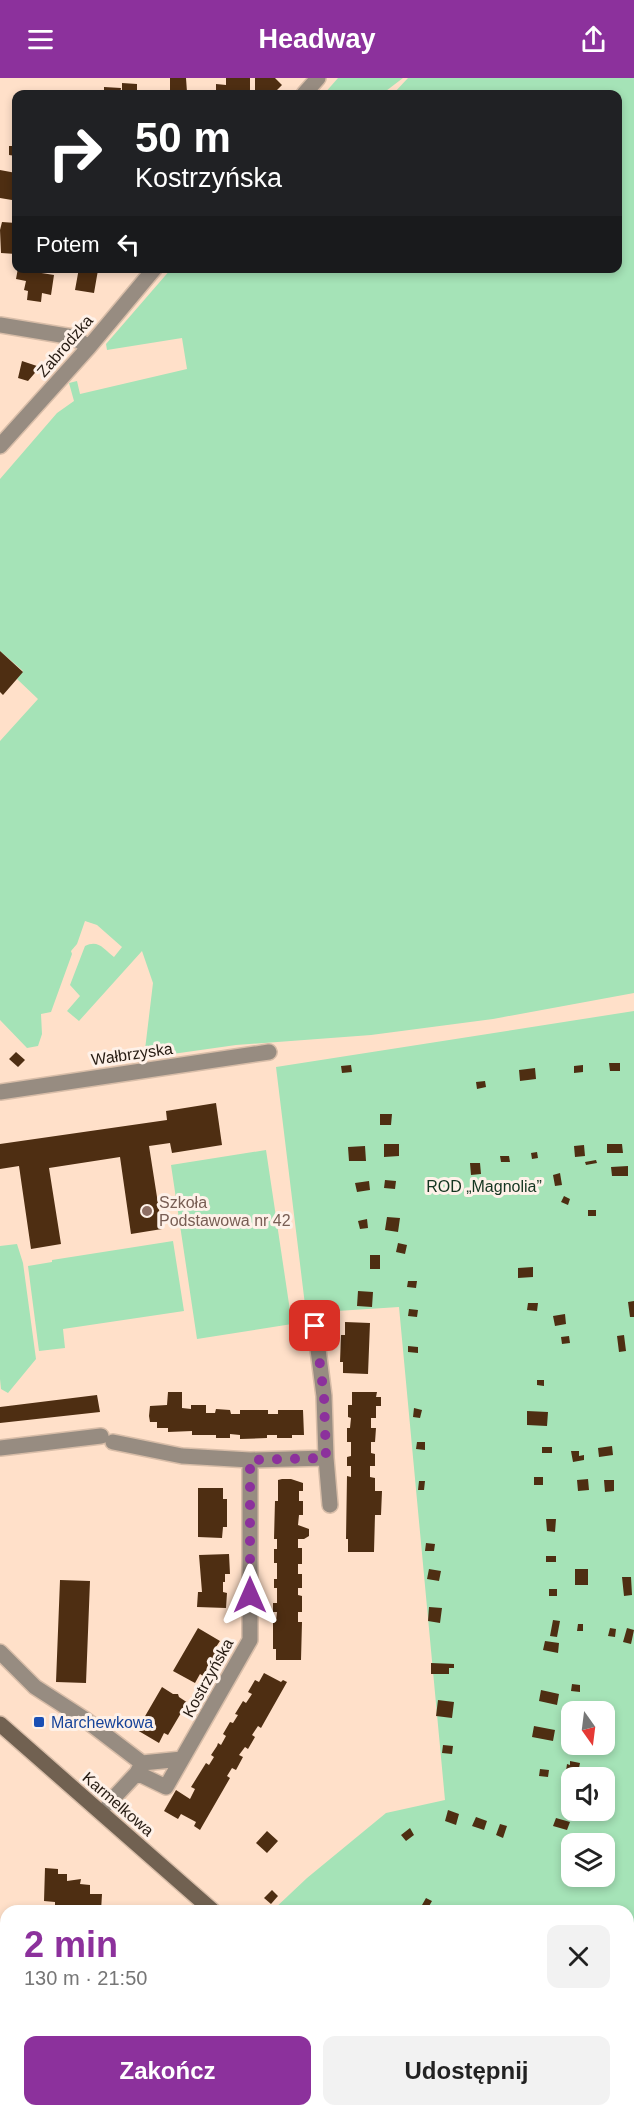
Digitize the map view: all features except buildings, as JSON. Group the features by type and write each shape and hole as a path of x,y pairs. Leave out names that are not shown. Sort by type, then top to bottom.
{"street":[{"path":"308,90 318,78"},
{"name":"Zabrodzka","path":"0,446 89,347 151,273"},
{"path":"0,325 73,337 89,347"},
{"name":"Wałbrzyska","path":"0,1092 269,1052"},
{"path":"315,1326 324,1396 330,1505"},
{"path":"0,1448 107,1439 182,1456 250,1460 326,1458"},
{"name":"Kostrzyńska","path":"139,1768 166,1787 250,1640 250,1460"},
{"path":"0,1652 35,1687 83,1718 139,1768"},
{"name":"Karmelkowa","path":"0,1724 206,1905"},
{"path":"110,1803 139,1768 182,1759"}],"green space":[{"path":"338,78 403,78 387,90 328,90"},
{"path":"408,78 634,78 634,993 493,1019 371,1035 236,1045 144,1058 153,983 142,951 79,1021 67,1011 80,996 70,985 85,946 97,944 114,957 122,947 97,925 85,921 77,944 71,951 72,954 51,1012 41,1014 42,1034 38,1046 27,1048 0,1020 0,741 38,699 17,679 23,671 0,651 0,479 57,413 74,401 69,383 77,381 80,394 187,369 182,338 107,350 106,344 168,273 622,273 622,90 397,90"},
{"name":"ROD „Magnolia”","path":"634,1011 634,1905 278,1905 307,1878 386,1813 445,1800 399,1307 306,1313 276,1067"},
{"path":"266,1150 292,1324 197,1339 171,1165"},
{"path":"173,1241 184,1311 63,1329 65,1348 39,1351 28,1266 52,1262 52,1260"},
{"path":"17,1244 23,1263 36,1359 8,1393 1,1389 0,1379 0,1246"}],"place":[{"name":"Szkoła Podstawowa nr 42","path":"147,1211"},
{"name":"Marchewkowa","path":"39,1722"}],"route":[{"path":"250,1595 250,1460 326,1458 324,1396 315,1326"}]}
